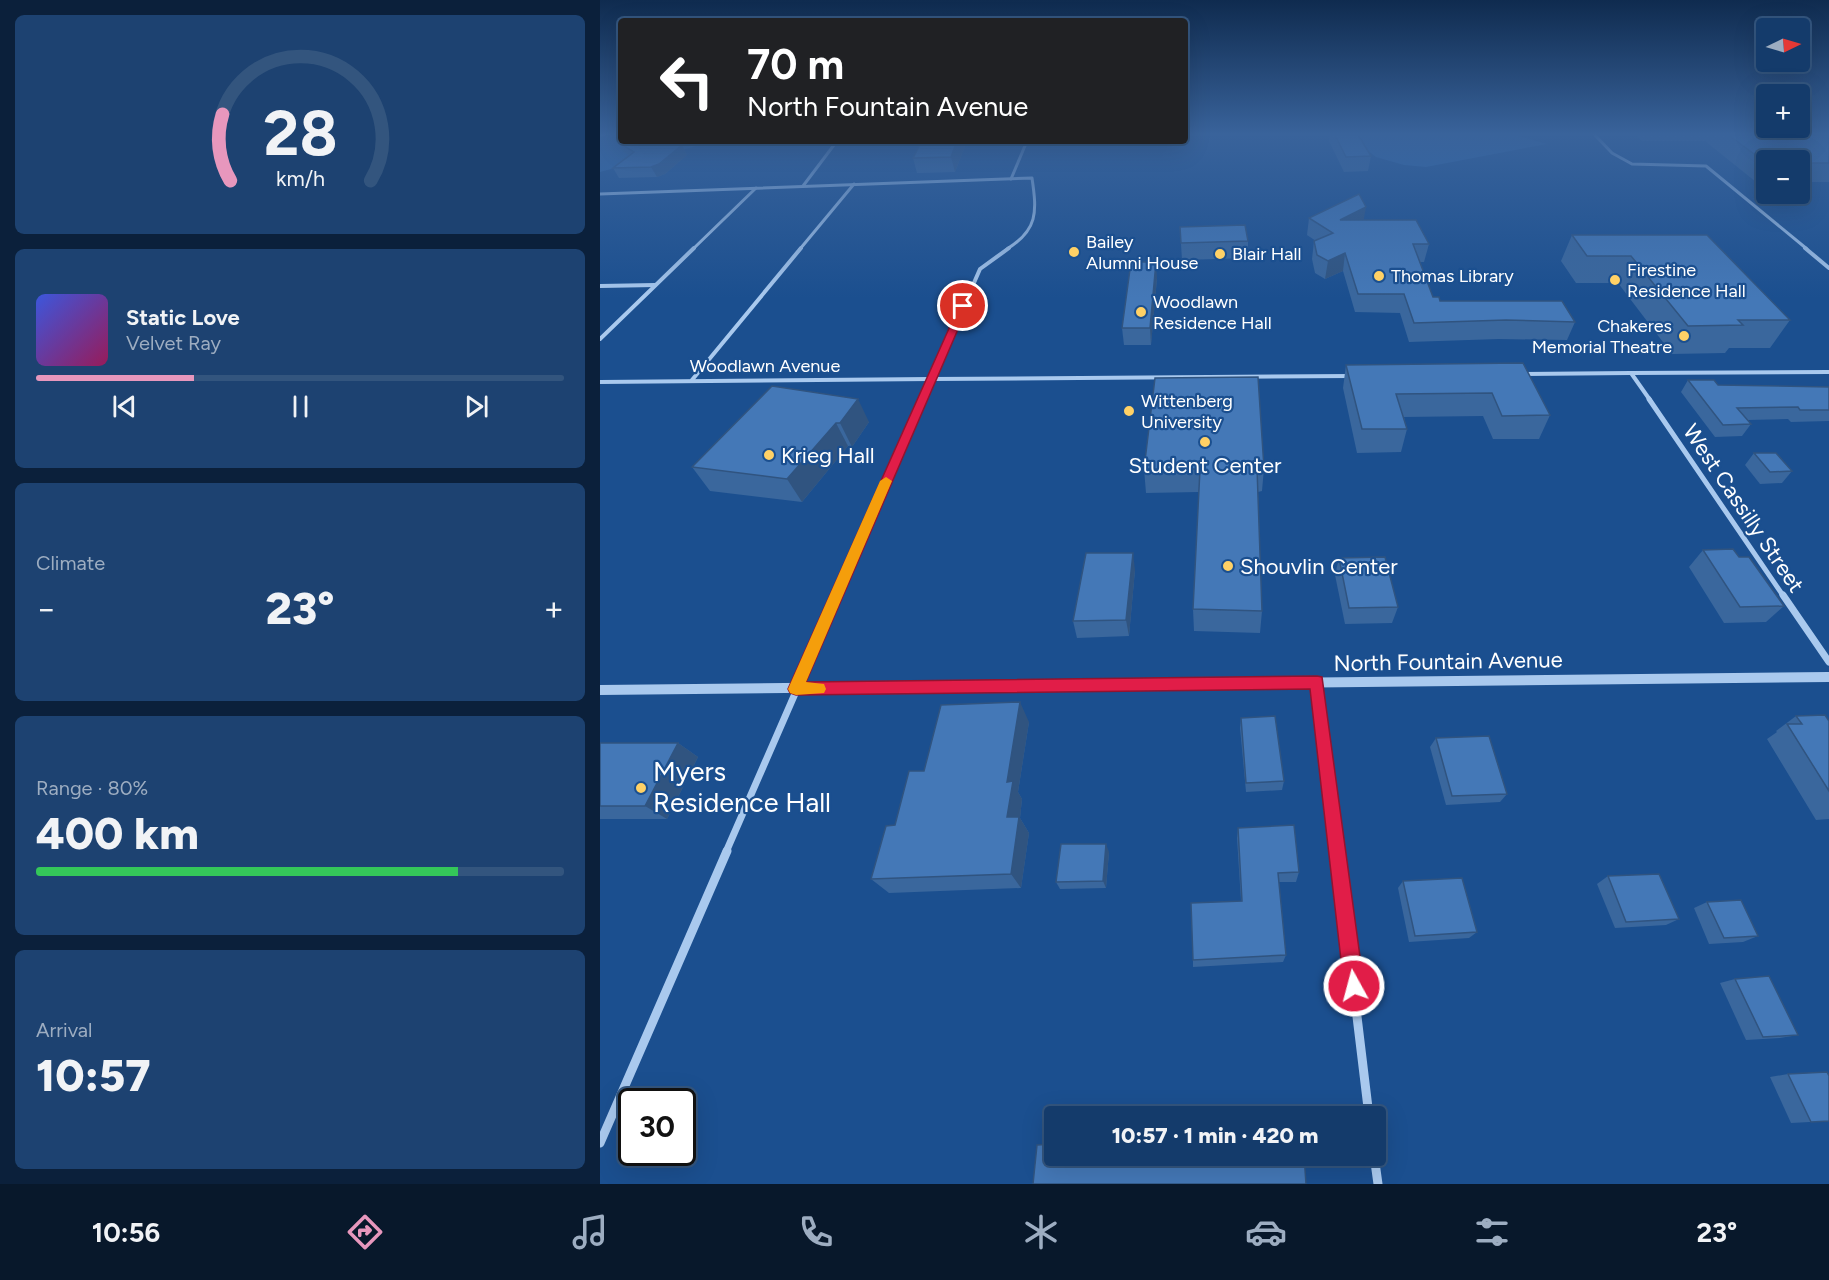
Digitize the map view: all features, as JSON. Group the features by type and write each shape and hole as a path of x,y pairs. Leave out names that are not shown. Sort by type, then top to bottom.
{"street":[{"path":"600,194 749,188"},
{"path":"600,339 756,188"},
{"path":"692,380 850,188"},
{"path":"600,1143 980,269 986,262 1018,241 1032,226 1035,204 1033,188"},
{"path":"1733,188 1829,268"},
{"path":"600,286 655,285"},
{"path":"1510,374 1829,372"},
{"name":"West Cassilly Street","path":"1631,373 1829,662"},
{"path":"931,379 1357,375"},
{"name":"Woodlawn Avenue","path":"600,381 931,379"},
{"name":"North Fountain Avenue","path":"600,690 1829,677"},
{"path":"1317,682 1369,1106"},
{"path":"1376,1166 1378,1184"}],"building":[{"path":"1359,194 1366,207 1340,220 1416,220 1429,244 1413,244 1433,297 1439,297 1440,301 1562,301 1575,322 1506,320 1414,323 1404,294 1358,294 1345,253 1328,261 1317,255 1314,241 1333,233 1309,218"},
{"path":"1245,225 1248,241 1181,243 1180,227"},
{"path":"1572,235 1707,235 1790,320 1738,320 1743,325 1688,326 1631,256 1587,256"},
{"name":"Woodlawn Residence Hall","path":"1131,262 1156,262 1150,328 1122,328"},
{"path":"1523,363 1550,415 1502,416 1492,393 1396,394 1407,429 1362,429 1346,365"},
{"path":"1258,377 1264,468 1257,468 1262,611 1193,609 1200,469 1144,469 1155,378"},
{"path":"1688,380 1714,380 1718,385 1829,387 1829,410 1800,410 1798,407 1737,408 1751,424 1723,425"},
{"path":"772,386 858,399 840,423 836,423 787,479 692,467"},
{"path":"1754,453 1776,453 1792,471 1770,472"},
{"path":"1733,549 1739,557 1749,557 1784,606 1740,607 1703,550"},
{"path":"1086,553 1133,553 1126,620 1073,621"},
{"path":"1385,557 1398,607 1349,608 1339,558"},
{"path":"1020,702 1007,782 1013,781 1007,817 1019,817 1011,874 871,879 886,826 895,825 909,771 924,771 941,705"},
{"path":"1825,715 1829,721 1829,791 1787,724 1802,724 1796,716"},
{"path":"1275,716 1284,781 1246,783 1241,718"},
{"path":"1489,736 1507,794 1452,796 1436,738"},
{"path":"600,743 678,743 645,806 600,806"},
{"path":"1294,825 1299,872 1278,873 1286,955 1193,960 1191,903 1242,901 1238,828"},
{"path":"1061,844 1106,844 1103,881 1056,882"},
{"path":"1659,874 1679,919 1626,922 1608,876"},
{"path":"1462,878 1477,932 1415,936 1403,881"},
{"path":"1741,900 1758,936 1724,938 1707,902"},
{"path":"1769,976 1798,1035 1763,1037 1735,979"},
{"path":"1827,1072 1829,1076 1829,1121 1811,1122 1788,1074"},
{"path":"1037,1145 1044,1145 1044,1166 1305,1166 1306,1184 1033,1184"}],"slow traffic":[{"path":"819,689 796,689 886,481"}],"place":[{"name":"Bailey Alumni House","path":"1074,252"},
{"name":"Blair Hall","path":"1220,254"},
{"name":"Thomas Library","path":"1379,276"},
{"name":"Firestine Residence Hall","path":"1615,280"},
{"name":"Woodlawn Residence Hall","path":"1141,312"},
{"name":"Chakeres Memorial Theatre","path":"1684,336"},
{"name":"Wittenberg University","path":"1129,411"},
{"name":"Student Center","path":"1205,442"},
{"name":"Krieg Hall","path":"769,455"},
{"name":"Shouvlin Center","path":"1228,566"},
{"name":"Myers Residence Hall","path":"641,788"}],"route":[{"path":"963,306 796,689 1317,682 1354,986"}]}
